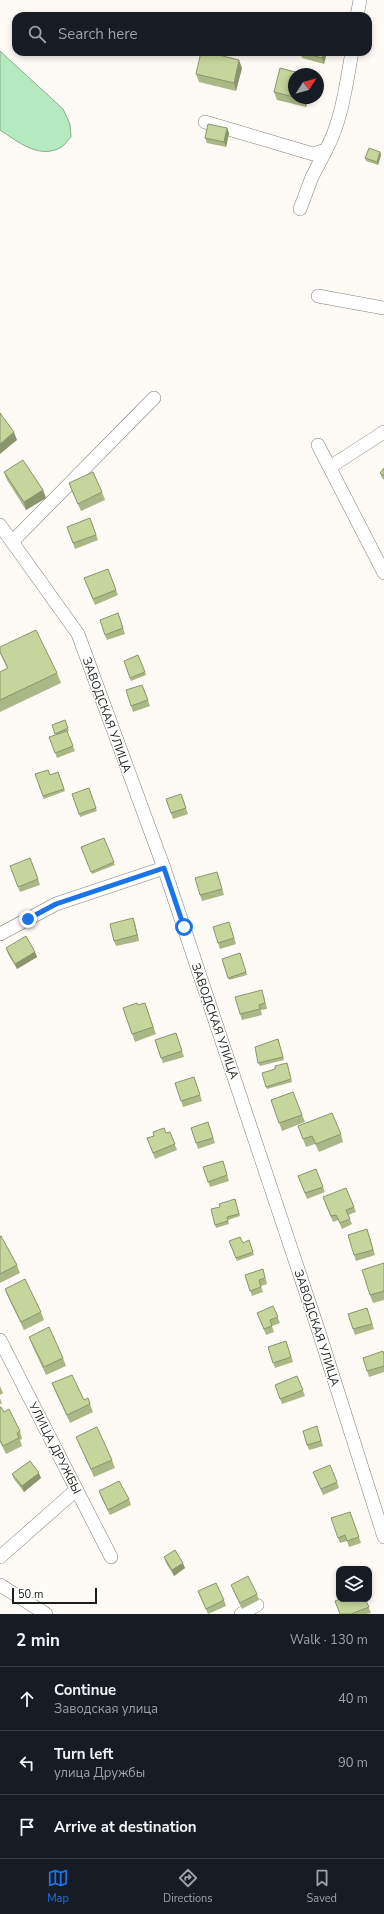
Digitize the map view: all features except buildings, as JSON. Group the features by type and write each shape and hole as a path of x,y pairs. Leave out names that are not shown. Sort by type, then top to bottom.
{"street":[{"path":"358,12 360,0"},
{"path":"300,209 312,177 333,136 346,87 351,56"},
{"path":"205,122 313,154 326,150"},
{"path":"318,296 384,308"},
{"path":"12,542 154,398"},
{"path":"330,467 384,432"},
{"path":"318,445 384,571"},
{"name":"ЗАВОДСКАЯ УЛИЦА","path":"0,525 78,634 164,868 318,1329 384,1537"},
{"path":"0,934 56,904 164,868"},
{"name":"УЛИЦА ДРУЖБЫ","path":"0,1340 111,1557"},
{"path":"0,1557 76,1490"},
{"path":"0,1585 46,1614"},
{"path":"241,1614 257,1605"}],"shaded area":[{"path":"0,51 63,109 70,124 71,137 60,148 52,151 36,150 28,147 0,130"}],"route":[{"path":"28,919 56,904 164,868 184,927"}]}
